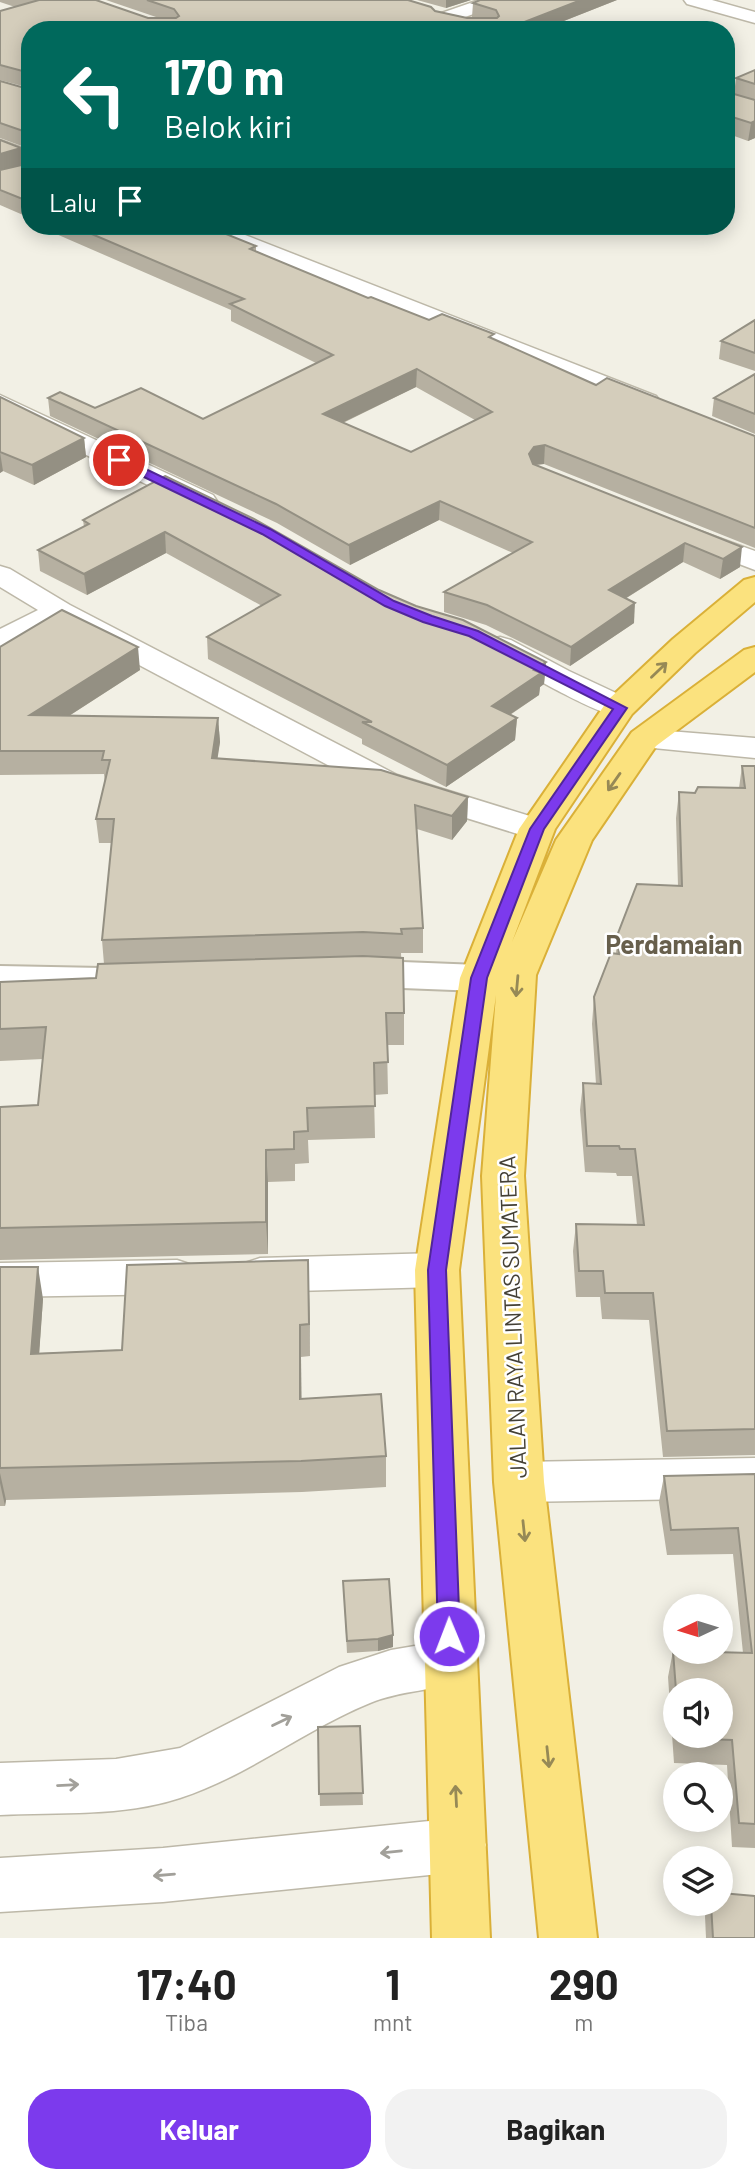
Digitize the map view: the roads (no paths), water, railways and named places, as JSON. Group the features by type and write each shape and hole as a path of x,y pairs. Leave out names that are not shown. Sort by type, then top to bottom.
{"highway":[{"name":"JALAN RAYA LINTAS SUMATERA","path":"568,1938 519,1482 503,1176 517,975 574,840 632,723 684,646 755,586"},
{"name":"JALAN RAYA LINTAS SUMATERA","path":"461,1938 437,1270 479,978 537,829 632,723 755,657"}],"street":[{"path":"434,21 496,0"},
{"path":"693,0 755,18"},
{"path":"413,7 458,21"},
{"path":"0,146 21,163"},
{"path":"226,235 666,409"},
{"path":"0,403 229,514"},
{"path":"670,527 755,561"},
{"path":"0,575 60,611 384,782 537,829"},
{"path":"0,641 60,611"},
{"path":"474,634 632,723 755,748"},
{"path":"323,974 363,972 479,978"},
{"path":"0,979 135,981"},
{"path":"0,1280 437,1270"},
{"path":"519,1482 755,1478"},
{"path":"0,1789 134,1782 178,1773 233,1751 270,1727 356,1685 390,1672 450,1663"},
{"path":"0,1885 163,1875 458,1845"}],"district":[{"name":"Perdamaian","path":"674,943"}]}
